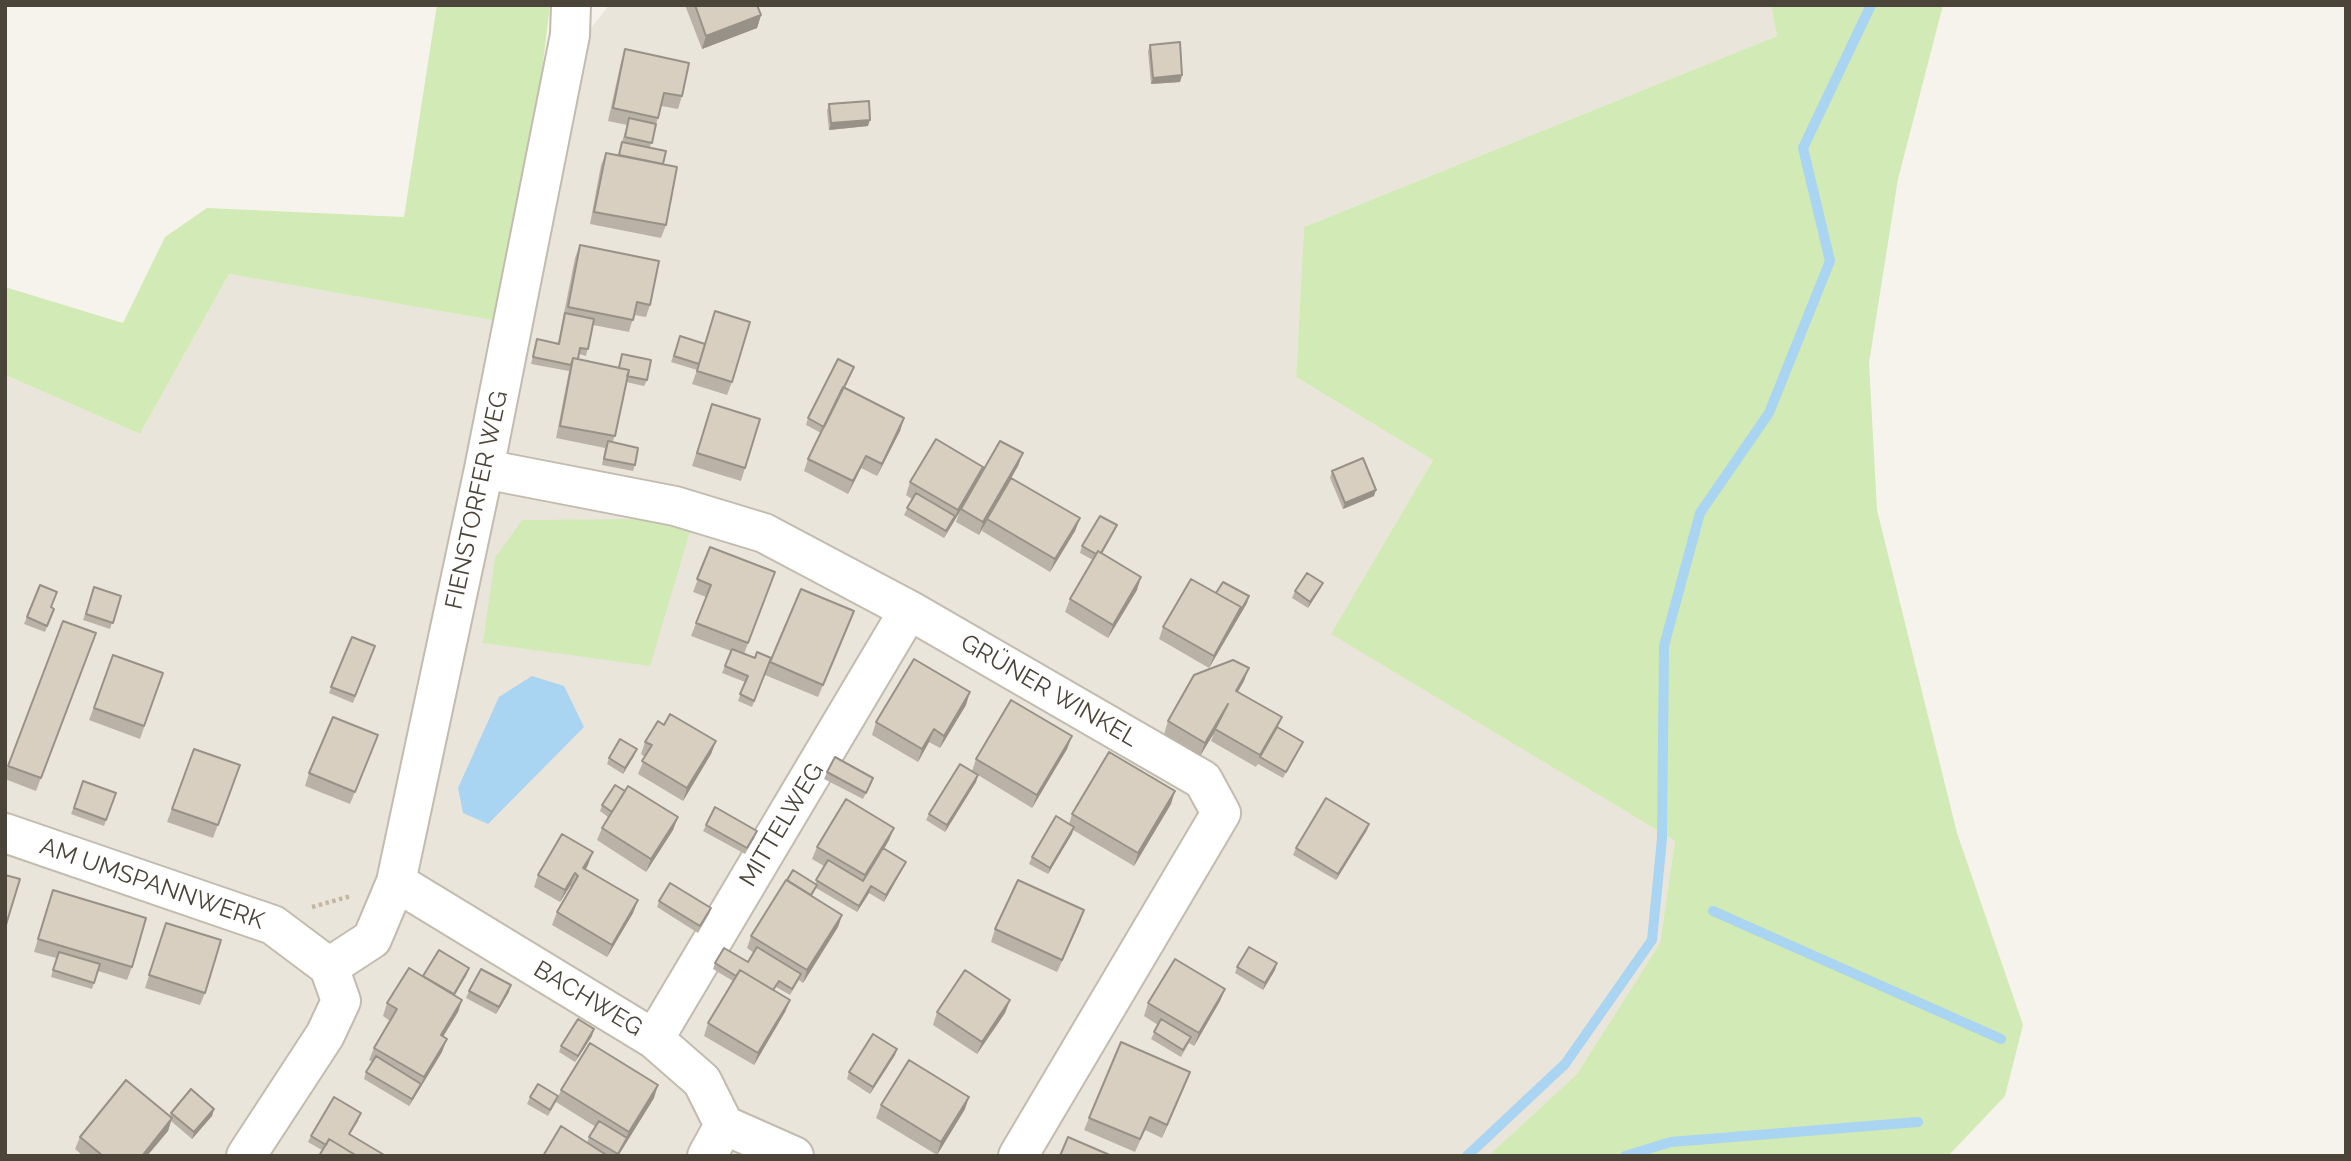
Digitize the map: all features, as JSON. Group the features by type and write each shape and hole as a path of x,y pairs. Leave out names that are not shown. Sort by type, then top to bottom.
{"street":[{"name":"FIENSTORFER WEG","path":"329,967 372,939 396,882 484,470 570,35 571,5"},
{"name":"GRÜNER WINKEL","path":"484,470 675,506 764,533 909,610 1203,780 1221,813 1018,1156"},
{"name":"MITTELWEG","path":"654,1039 909,610"},
{"name":"AM UMSPANNWERK","path":"5,833 274,925 329,967"},
{"name":"BACHWEG","path":"396,882 654,1039 702,1081 715,1140"},
{"path":"246,1156 325,1035 341,1001 329,967"},
{"path":"715,1140 794,1156"}],"shaded area":[{"path":"609,5 1771,5 1777,36 1304,227 1296,377 1433,460 1332,634 1675,841 1660,943 1577,1074 1488,1156 5,1156 5,375 140,434 229,274 497,321 584,37"}],"green space":[{"path":"437,5 550,5 537,113 497,321 229,274 140,434 5,375 5,287 123,323 165,237 207,208 404,217"},
{"path":"1771,5 1943,5 1898,179 1869,363 1877,510 1957,833 2023,1025 2005,1096 1948,1156 1488,1156 1577,1074 1660,943 1675,841 1331,634 1433,460 1296,377 1304,227 1777,36"},
{"path":"656,519 690,531 650,666 483,643 495,558 522,520"}],"water":[{"path":"532,676 564,686 584,727 488,824 463,813 458,788 499,697"}],"building":[{"path":"695,5 757,5 761,15 706,36"},
{"path":"1180,42 1182,75 1153,78 1150,45"},
{"path":"625,49 689,63 682,96 664,93 658,118 613,108"},
{"path":"869,101 870,120 831,123 829,104"},
{"path":"629,118 656,124 652,143 625,137"},
{"path":"622,142 666,151 663,164 619,155"},
{"path":"606,153 677,167 666,225 594,212"},
{"path":"580,245 659,261 650,305 637,302 633,320 568,307"},
{"path":"715,311 750,322 732,382 697,371"},
{"path":"565,313 594,319 588,349 580,348 578,359 573,358 571,365 533,357 537,339 559,344"},
{"path":"680,336 705,344 699,364 674,356"},
{"path":"622,354 651,360 647,380 627,376 629,370 619,368"},
{"path":"573,358 629,370 615,436 560,426"},
{"path":"838,359 854,367 824,427 808,418"},
{"path":"843,387 904,418 882,464 866,456 853,481 808,459"},
{"path":"712,404 760,419 745,468 697,453"},
{"path":"936,439 983,467 958,510 910,482"},
{"path":"608,441 638,448 635,465 604,459"},
{"path":"1000,441 1023,453 983,522 961,509"},
{"path":"1363,458 1376,490 1345,503 1332,471"},
{"path":"1011,478 1080,518 1055,559 987,519"},
{"path":"916,493 955,516 946,531 907,508"},
{"path":"1100,516 1117,525 1101,553 1098,551 1096,554 1082,546"},
{"path":"710,547 775,572 748,643 696,623 711,585 697,579"},
{"path":"1098,551 1141,577 1113,625 1070,599"},
{"path":"1307,573 1323,583 1310,602 1295,591"},
{"path":"1191,579 1241,607 1214,656 1163,627"},
{"path":"1223,582 1249,596 1239,614 1241,607 1216,593"},
{"path":"40,585 57,592 47,626 27,617"},
{"path":"94,587 121,596 113,623 86,614"},
{"path":"801,589 854,611 823,685 770,662"},
{"path":"63,621 96,633 41,778 8,766"},
{"path":"352,637 375,646 355,696 331,687"},
{"path":"732,649 755,658 757,652 771,658 754,701 740,694 748,676 725,666"},
{"path":"113,655 163,673 144,726 94,708"},
{"path":"914,659 970,692 944,736 934,729 922,749 876,722"},
{"path":"1233,660 1249,668 1236,691 1282,717 1260,755 1215,729 1228,704 1205,743 1168,721 1194,675"},
{"path":"1011,700 1072,736 1037,795 976,759"},
{"path":"670,714 716,741 687,788 642,761 652,745 645,742 658,721 664,725"},
{"path":"333,717 378,735 355,792 309,773"},
{"path":"1277,727 1303,742 1286,772 1260,757"},
{"path":"620,739 637,749 625,768 609,758"},
{"path":"194,749 240,765 218,825 172,809"},
{"path":"1109,752 1175,791 1138,853 1072,814"},
{"path":"835,757 873,778 866,793 827,772"},
{"path":"960,764 978,775 947,825 929,814"},
{"path":"83,781 116,793 106,820 74,808"},
{"path":"615,785 625,791 612,812 602,805"},
{"path":"628,786 678,817 651,859 602,828"},
{"path":"1326,798 1369,824 1338,874 1296,848"},
{"path":"846,799 894,828 865,875 817,847"},
{"path":"715,807 757,831 747,848 706,825"},
{"path":"1056,816 1074,827 1050,868 1032,857"},
{"path":"562,834 593,852 583,868 638,900 612,945 557,912 578,876 575,873 565,890 538,875"},
{"path":"883,848 906,862 886,895 871,886 859,906 816,880 828,860 863,881"},
{"path":"793,870 817,885 811,895 787,880"},
{"path":"5,875 20,879 5,928"},
{"path":"786,880 842,915 807,970 751,936"},
{"path":"1018,880 1084,910 1062,960 995,929"},
{"path":"670,883 711,908 700,926 659,901"},
{"path":"53,890 146,918 132,967 38,939"},
{"path":"166,923 221,940 205,993 149,975"},
{"path":"757,947 801,974 792,989 779,981 773,990 740,970 736,976 715,963 724,948 748,962"},
{"path":"1249,947 1277,963 1265,983 1237,967"},
{"path":"439,950 469,968 454,994 423,976"},
{"path":"59,952 100,964 94,983 53,970"},
{"path":"1175,959 1225,989 1199,1033 1148,1003"},
{"path":"409,968 462,1000 441,1035 447,1039 424,1077 374,1048 397,1009 387,1003"},
{"path":"481,969 511,985 499,1007 469,991"},
{"path":"740,970 790,1000 758,1053 708,1023"},
{"path":"965,970 1010,1000 982,1042 937,1012"},
{"path":"578,1019 594,1029 578,1056 561,1046"},
{"path":"1161,1019 1191,1037 1183,1050 1154,1032"},
{"path":"873,1034 897,1049 873,1087 849,1072"},
{"path":"1121,1042 1190,1072 1167,1125 1150,1117 1140,1139 1089,1118"},
{"path":"590,1043 658,1085 629,1132 561,1090"},
{"path":"376,1056 421,1084 412,1099 366,1072"},
{"path":"909,1060 969,1097 941,1142 881,1105"},
{"path":"126,1080 172,1118 142,1156 103,1156 80,1137"},
{"path":"538,1084 558,1096 550,1110 530,1097"},
{"path":"191,1089 214,1109 194,1132 171,1113"},
{"path":"334,1097 361,1113 349,1134 386,1156 357,1156 329,1139 326,1145 311,1136"},
{"path":"599,1121 627,1138 618,1154 589,1137"},
{"path":"561,1126 608,1156 543,1156"},
{"path":"1068,1137 1112,1156 1060,1156"},
{"path":"329,1139 357,1156 319,1156"}],"waterway":[{"path":"1467,1156 1565,1064 1652,940 1662,839 1664,646 1700,513 1769,413 1830,261 1803,148 1871,5"},
{"path":"1713,911 2001,1039"},
{"path":"1625,1156 1671,1142 1918,1122"}]}
